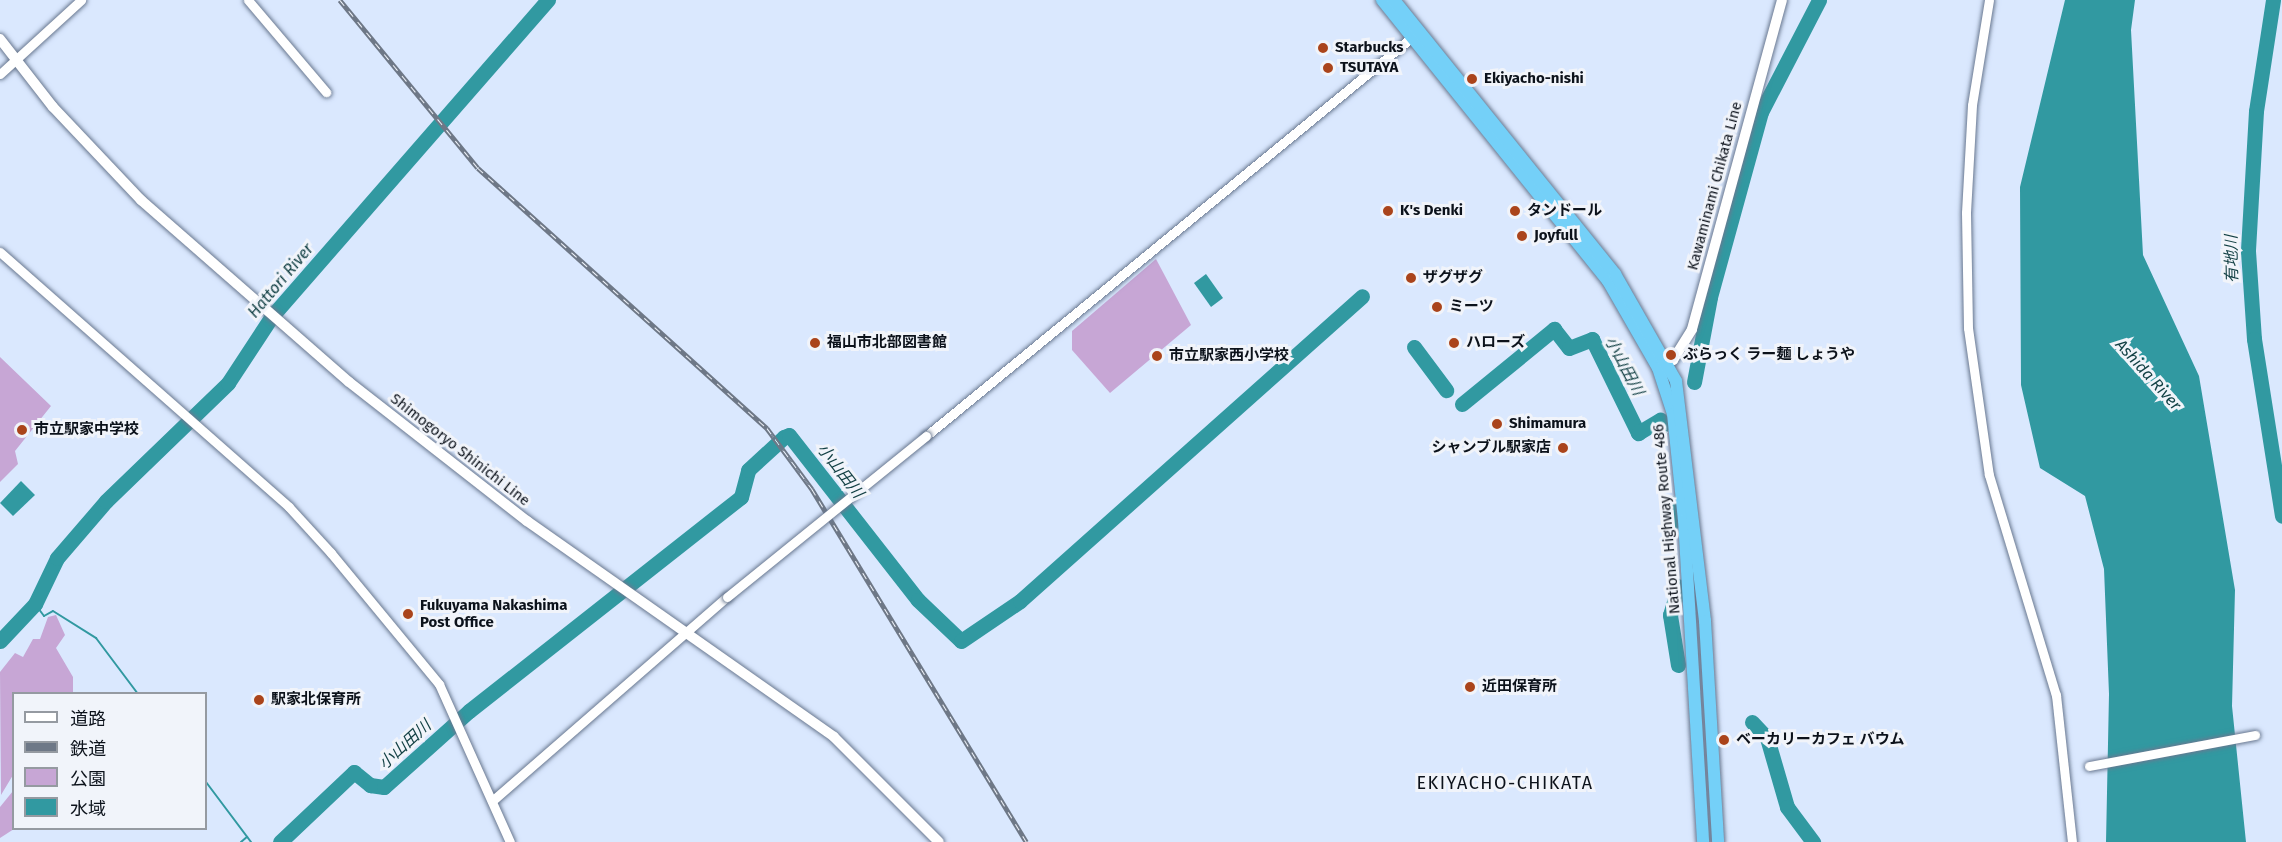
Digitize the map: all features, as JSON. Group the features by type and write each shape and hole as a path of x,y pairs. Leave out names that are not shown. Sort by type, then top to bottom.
{"highway":[{"name":"National Highway Route 486","path":"1382,0 1416,35"},
{"name":"National Highway Route 486","path":"1394,0 1416,35 1608,280 1664,366 1685,422 1705,621 1718,842"},
{"name":"National Highway Route 486","path":"1664,366 1673,414 1683,508 1703,842"}],"main road":[{"name":"Kawaminami Chikata Line","path":"1664,366 1692,329 1782,0"},
{"name":"Shimogoryo Shinichi Line","path":"0,39 141,200 261,306 420,441 834,737 939,842"}],"street":[{"path":"0,74 81,0"},
{"path":"248,0 326,92"},
{"path":"1989,0 1972,105 1966,213 1968,328 1989,475 2056,694 2072,842"},
{"path":"492,801 685,630 1416,35"},
{"path":"0,252 297,515 411,647 439,684 510,842"},
{"path":"2089,766 2255,735"}],"green space":[{"path":"1156,259 1191,325 1110,393 1072,350 1072,331"},
{"path":"0,357 51,406 15,451 18,464 0,482"},
{"path":"56,615 65,635 56,648 73,677 73,692 12,692 12,777 1,795 0,672 15,653 23,657 33,639 40,639 48,617"},
{"path":"12,792 12,830 0,838 0,807"}],"water":[{"name":"Ashida River","path":"2065,0 2135,0 2131,30 2143,255 2199,376 2235,590 2232,706 2246,842 2106,842 2109,694 2104,569 2085,496 2040,468 2021,385 2020,187"},
{"path":"1206,274 1223,298 1211,307 1194,283"},
{"path":"21,481 35,495 13,516 0,503"}],"waterway":[{"name":"Hattori River","path":"0,641 35,604 57,558 106,501 228,383 272,316 548,0"},
{"path":"1694,382 1710,297 1761,112 1819,0"},
{"name":"有地川","path":"2273,0 2256,111 2248,251 2254,339 2282,516"},
{"name":"小山田川","path":"280,842 354,772 370,785 384,787 469,711 741,497 748,470 784,437 789,435 918,600 961,641 1020,601 1362,296"},
{"name":"小山田川","path":"1462,404 1554,329 1569,348 1592,339 1638,433 1660,420 1661,427"},
{"name":"小山田川","path":"1414,347 1446,390"},
{"name":"小山田川","path":"1671,503 1673,522"},
{"name":"小山田川","path":"1678,665 1670,615 1679,586"},
{"path":"35,604 44,616 53,611 96,638 136,692"},
{"name":"小山田川","path":"1752,722 1767,738 1787,807 1813,842"},
{"path":"207,783 251,842"},
{"path":"241,842 247,837"}],"railway":[{"path":"340,0 478,168 767,428 812,489 1027,842"}],"place":[{"name":"Starbucks","path":"1323,48"},
{"name":"TSUTAYA","path":"1328,68"},
{"name":"Ekiyacho-nishi","path":"1472,79"},
{"name":"K's Denki","path":"1388,211"},
{"name":"タンドール","path":"1515,211"},
{"name":"Joyfull","path":"1522,236"},
{"name":"ザグザグ","path":"1411,278"},
{"name":"ミーツ","path":"1437,307"},
{"name":"福山市北部図書館","path":"815,343"},
{"name":"ハローズ","path":"1454,343"},
{"name":"ぶらっく ラー麺 しょうや","path":"1671,355"},
{"name":"市立駅家西小学校","path":"1157,356"},
{"name":"Shimamura","path":"1497,424"},
{"name":"市立駅家中学校","path":"22,430"},
{"name":"シャンブル駅家店","path":"1563,448"},
{"name":"Fukuyama Nakashima Post Office","path":"408,614"},
{"name":"近田保育所","path":"1470,687"},
{"name":"駅家北保育所","path":"259,700"},
{"name":"ベーカリーカフェ バウム","path":"1724,740"}],"district":[{"name":"EKIYACHO-CHIKATA","path":"1505,783"}]}
